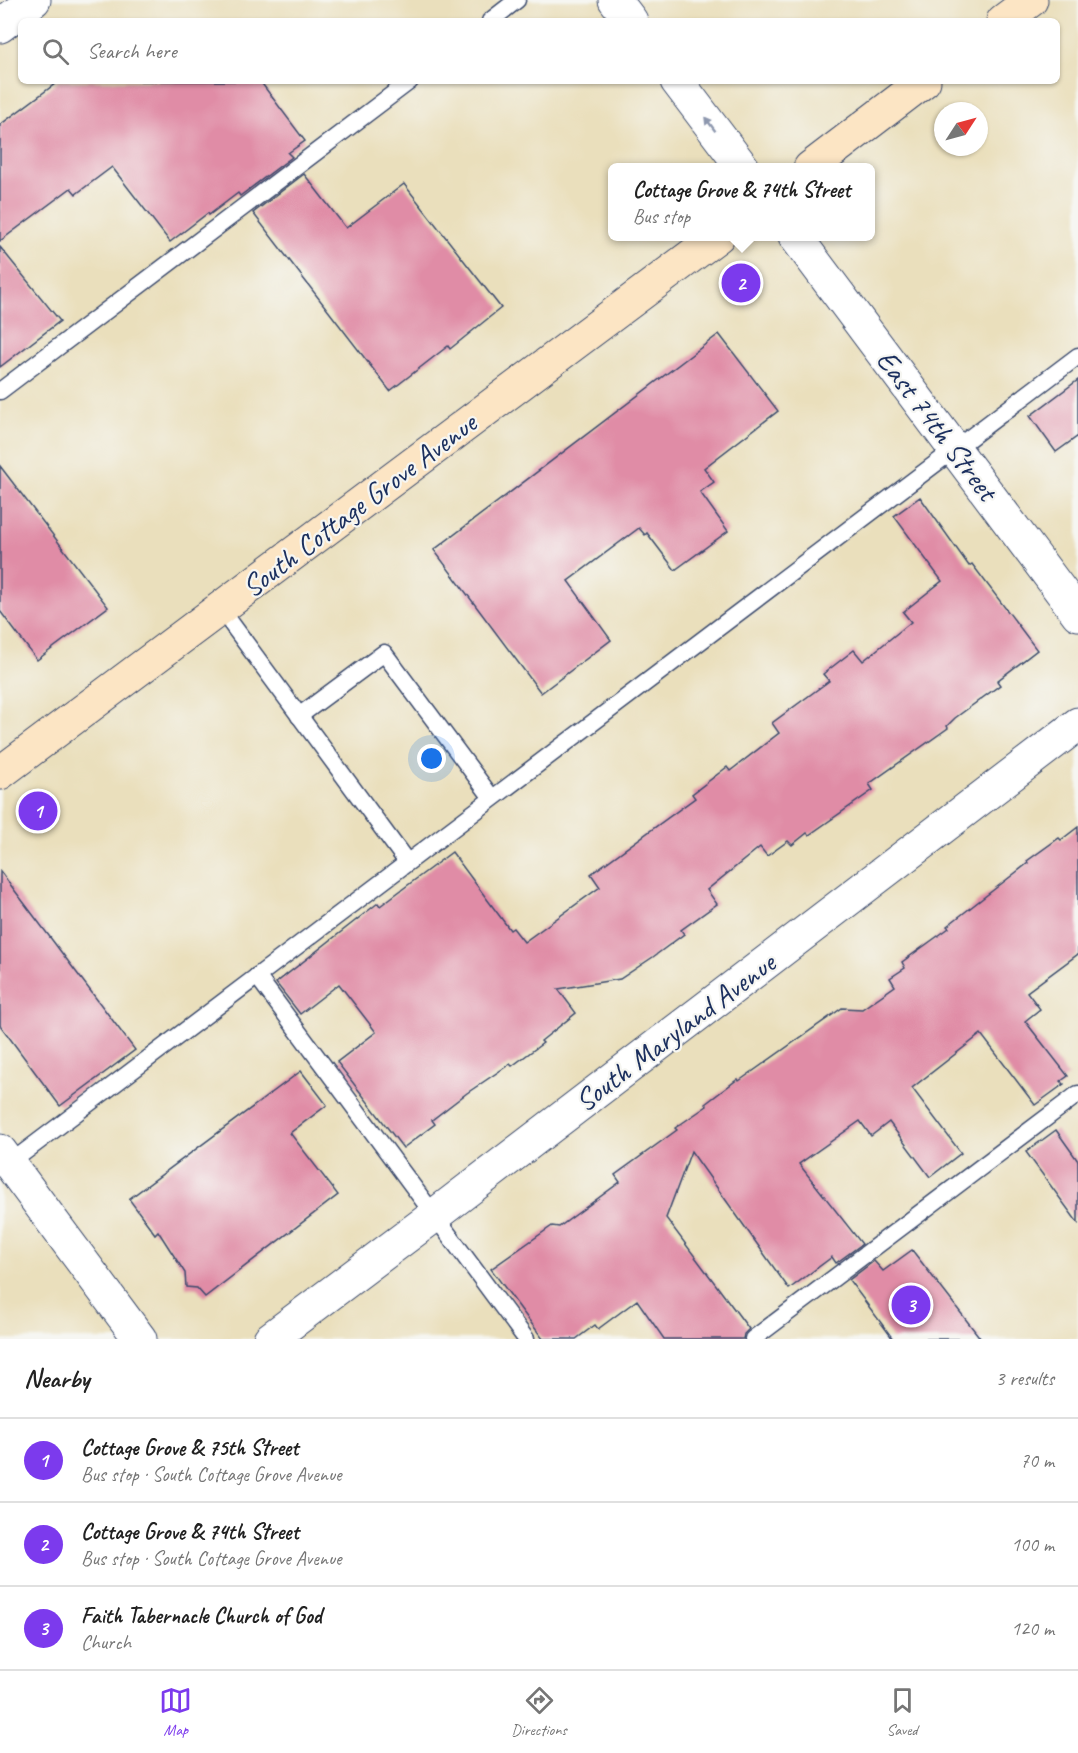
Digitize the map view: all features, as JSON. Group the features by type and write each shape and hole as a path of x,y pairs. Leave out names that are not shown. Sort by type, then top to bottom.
{"main road":[{"path":"1007,18 1031,0"},
{"path":"817,163 920,84"},
{"name":"South Cottage Grove Avenue","path":"0,773 713,241"}],"street":[{"path":"0,26 34,0"},
{"path":"615,0 629,18"},
{"path":"679,84 739,163"},
{"name":"East 74th Street","path":"798,241 1078,614"},
{"name":"South Maryland Avenue","path":"270,1339 1078,724"},
{"path":"3,1162 140,1339"}],"lane":[{"path":"494,18 518,0"},
{"path":"0,391 406,84"},
{"path":"3,1162 257,976 1078,356"},
{"path":"220,608 407,862"},
{"path":"299,716 384,653 492,798"},
{"path":"257,976 526,1339"},
{"path":"753,1339 1078,1094"}],"building":[{"path":"55,84 262,84 305,141 288,153 292,157 240,196 238,193 170,242 112,167 76,194 71,188 0,241 0,125"},
{"path":"304,174 346,228 404,184 501,308 450,349 448,346 390,391 253,213"},
{"path":"0,247 60,321 0,367"},
{"path":"719,334 778,411 704,468 714,482 700,492 728,531 675,570 647,533 645,535 639,528 568,581 611,640 541,693 434,550"},
{"path":"1078,380 1078,436 1056,452 1030,416"},
{"path":"0,466 108,607 37,660 0,611"},
{"path":"920,497 969,566 972,564 1037,650 997,681 1000,685 955,718 947,726 948,728 869,784 873,790 792,845 788,841 767,856 760,847 707,890 717,904 681,930 684,934 653,957 620,979 558,989 576,1013 541,1041 543,1043 512,1066 510,1064 467,1093 432,1120 435,1124 403,1148 337,1062 376,1032 339,984 300,1014 276,983 378,903 380,906 452,852 510,930 513,928 524,942 600,887 591,874 695,798 692,794 727,767 730,771 779,733 772,723 829,681 823,674 854,650 863,661 911,622 903,612 942,581 894,516"},
{"path":"1078,827 1078,954 1027,992 1040,1009 1025,1021 1068,1076 1061,1081 1064,1084 1035,1105 981,1034 912,1088 961,1153 930,1177 889,1122 871,1136 860,1121 799,1164 862,1244 836,1263 832,1257 789,1289 691,1151 666,1218 749,1329 743,1339 664,1339 637,1300 598,1329 595,1325 576,1339 543,1339 491,1269 552,1226 559,1227 620,1182 615,1175 677,1130 675,1128 707,1106 705,1104 738,1079 739,1081 842,1008 862,1009 895,986 890,978 905,968 902,962 949,928 947,926 1028,863 1027,861"},
{"path":"0,871 135,1050 60,1106 0,1025"},
{"path":"301,1071 327,1105 290,1133 338,1195 205,1297 197,1288 186,1287 185,1273 158,1231 155,1234 129,1199"},
{"path":"1056,1130 1078,1161 1078,1223 1026,1152"},
{"path":"912,1250 981,1339 893,1339 849,1280 874,1261 883,1271"}],"place":[{"name":"Cottage Grove & 74th Street","path":"741,283"},
{"name":"Cottage Grove & 75th Street","path":"38,811"},
{"name":"Faith Tabernacle Church of God","path":"911,1305"}]}
